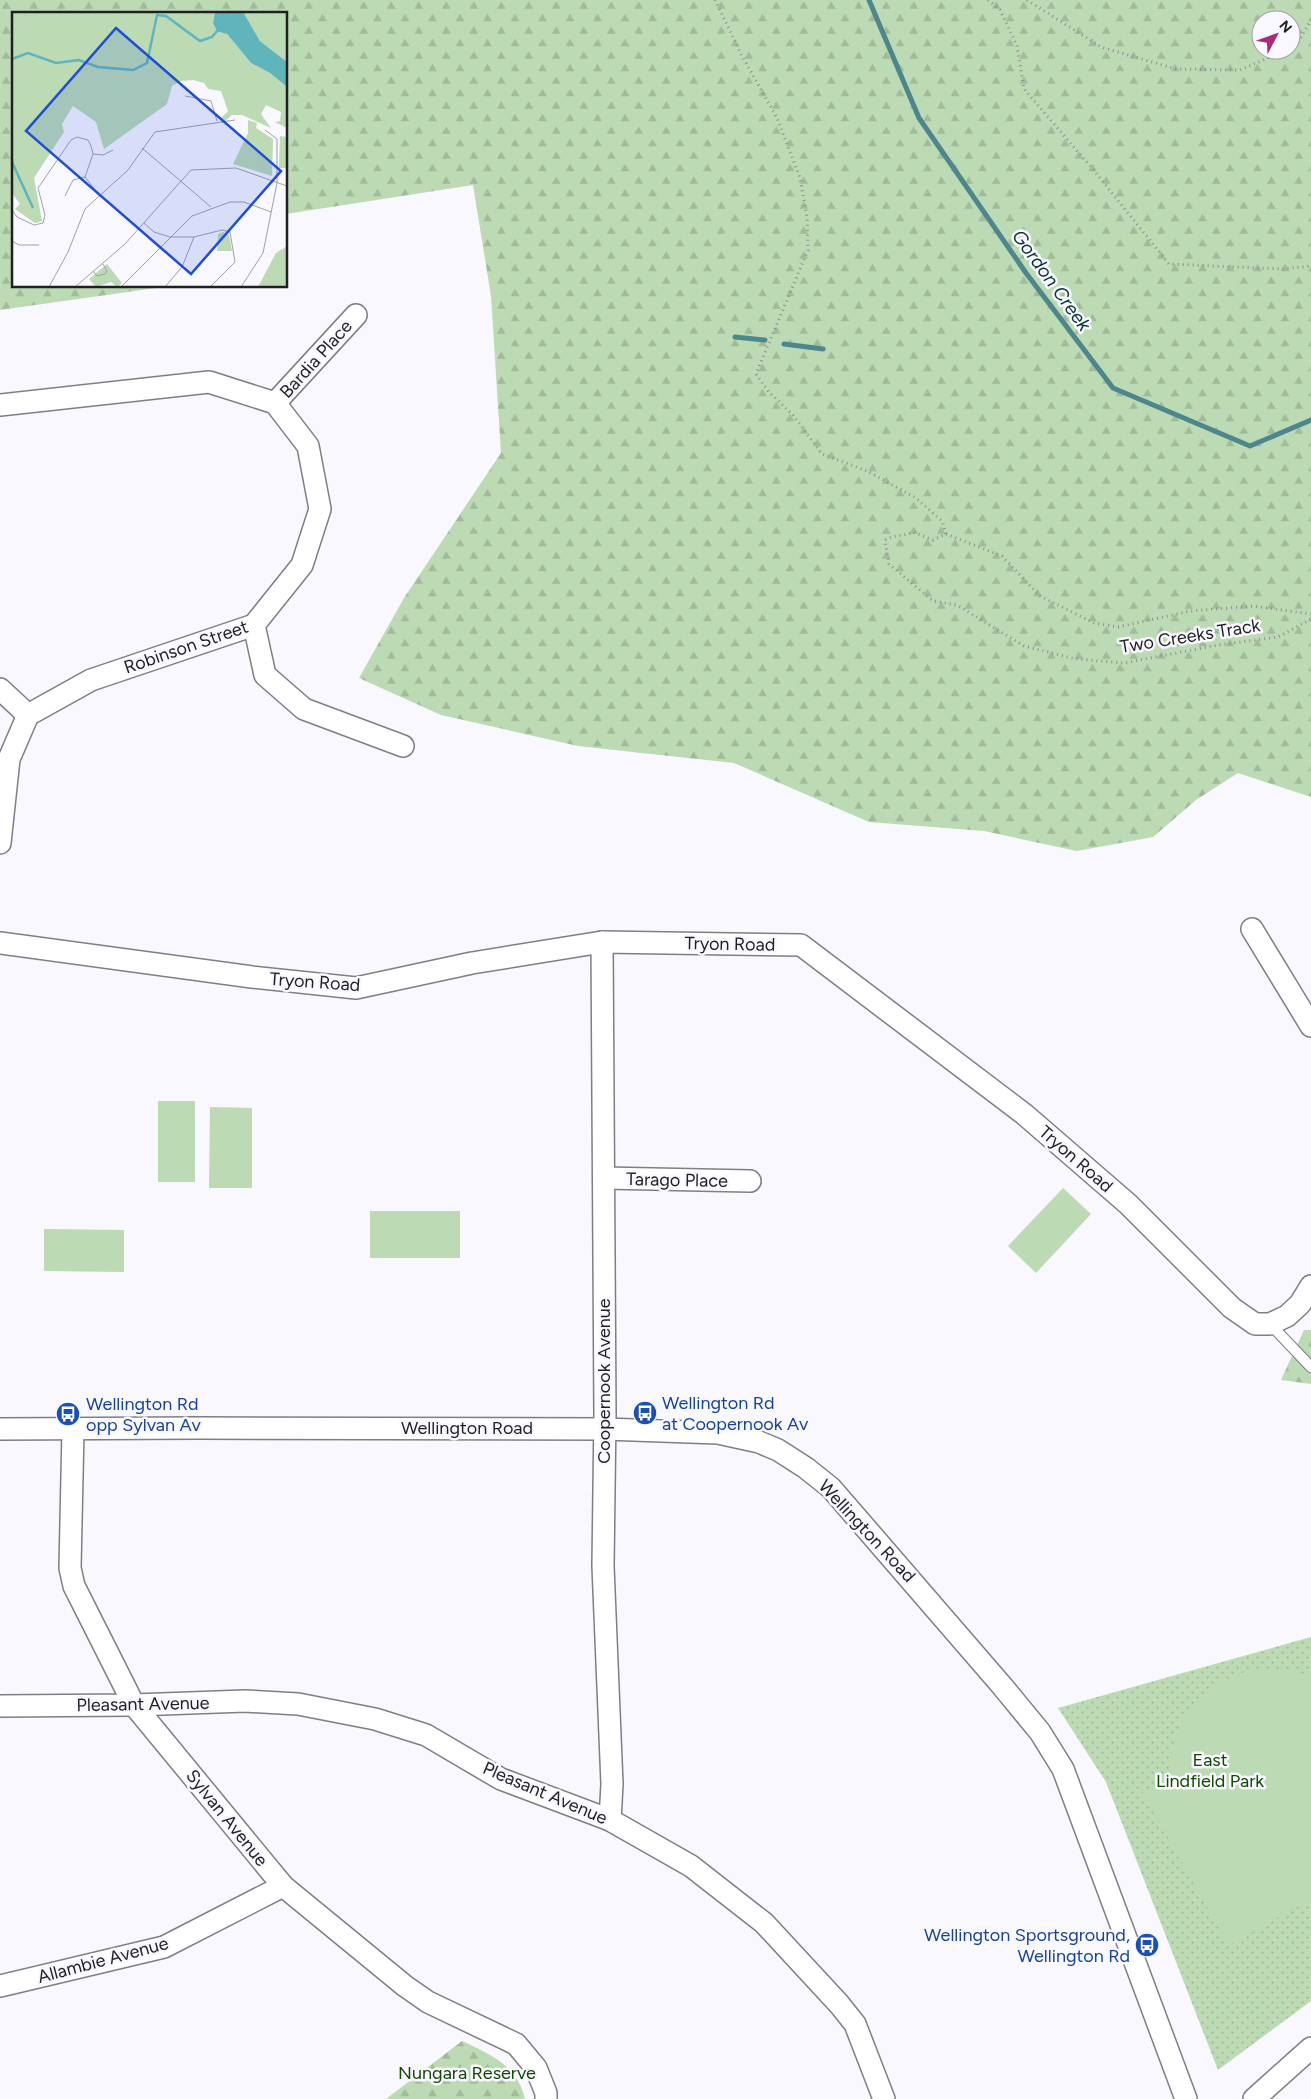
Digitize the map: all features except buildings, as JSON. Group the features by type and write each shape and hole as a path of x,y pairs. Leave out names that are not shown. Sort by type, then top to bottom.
{"street":[{"name":"Bardia Place","path":"276,403 356,315"},
{"path":"0,405 209,382 276,403"},
{"name":"Robinson Street","path":"28,715 91,680 254,624 302,565 320,509 308,446 276,403"},
{"path":"254,624 265,674 304,709 403,746"},
{"path":"0,689 28,715 9,759 0,843"},
{"path":"1252,929 1311,1026"},
{"name":"Tryon Road","path":"0,942 252,978 356,988 472,963 602,942 801,945 1024,1114 1128,1204 1232,1308 1255,1324 1270,1324"},
{"name":"Coopernook Avenue","path":"602,942 605,1429 603,1566 612,1784 610,1820"},
{"name":"Tarago Place","path":"604,1178 750,1181"},
{"path":"1270,1324 1287,1316 1300,1304 1311,1286"},
{"name":"Wellington Road","path":"0,1429 605,1429 718,1433 759,1442 778,1450 806,1468 831,1488 908,1574 1040,1732 1063,1769 1186,2099"},
{"name":"Sylvan Avenue","path":"73,1430 70,1568 74,1586 134,1705 283,1886 405,1986 428,2002 516,2044 536,2068 546,2093 546,2099"},
{"name":"Pleasant Avenue","path":"0,1706 134,1705 245,1701 298,1704 375,1719 426,1735 501,1779 610,1820 690,1866 764,1923 840,2004 855,2024 884,2099"},
{"name":"Allambie Avenue","path":"0,1986 164,1946 283,1886"},
{"path":"1254,2099 1311,2048"}],"lane":[{"path":"1270,1324 1311,1367"}],"path":[{"path":"715,0 742,56 777,118 800,178 807,217 808,250 762,365 756,374 769,392 793,414 822,454 867,471 916,498 942,521 946,534 1002,556 1040,596 1094,623 1118,627 1191,611 1253,606 1311,614"},
{"path":"988,0 1000,10 1017,46 1024,89 1092,167 1169,264 1282,269 1311,266"},
{"path":"1027,0 1101,47 1176,69 1240,70 1263,60"},
{"path":"1301,37 1311,20"},
{"name":"Two Creeks Track","path":"946,534 933,540 913,532 905,536 894,535 885,540 890,564 933,601 957,605 1024,646 1076,659 1124,663 1218,645 1278,637 1311,619"}],"green space":[{"path":"0,0 1311,0 1311,797 1238,773 1196,800 1153,837 1077,851 984,831 869,822 734,763 578,746 441,715 359,678 404,598 501,453 491,296 473,185 288,214 288,12 12,12 12,288 156,288 0,310"},
{"path":"158,1101 195,1101 195,1182 158,1182"},
{"path":"210,1107 252,1108 252,1188 209,1188"},
{"path":"1063,1188 1091,1214 1036,1273 1008,1246"},
{"path":"370,1211 460,1211 460,1258 370,1258"},
{"path":"44,1229 124,1230 124,1272 44,1271"},
{"path":"1304,1330 1311,1330 1311,1384 1281,1380"},
{"name":"East Lindfield Park","path":"1311,1637 1311,2001 1218,2070 1106,1782 1058,1708"},
{"path":"1262,1668 1295,1671 1311,1676 1311,1899 1229,1945 1142,1792 1171,1775 1172,1754 1176,1735 1184,1718 1195,1703 1224,1680"},
{"name":"Nungara Reserve","path":"462,2041 501,2062 516,2078 525,2099 386,2099"}],"waterway":[{"name":"Gordon Creek","path":"869,0 919,118 1026,273 1113,388 1250,446 1311,420"},
{"path":"735,337 765,340"},
{"path":"784,344 823,349"}],"place":[{"name":"Wellington Rd at Coopernook Av","path":"645,1413"},
{"name":"Wellington Rd opp Sylvan Av","path":"68,1414"},
{"name":"Wellington Sportsground, Wellington Rd","path":"1147,1945"}]}
